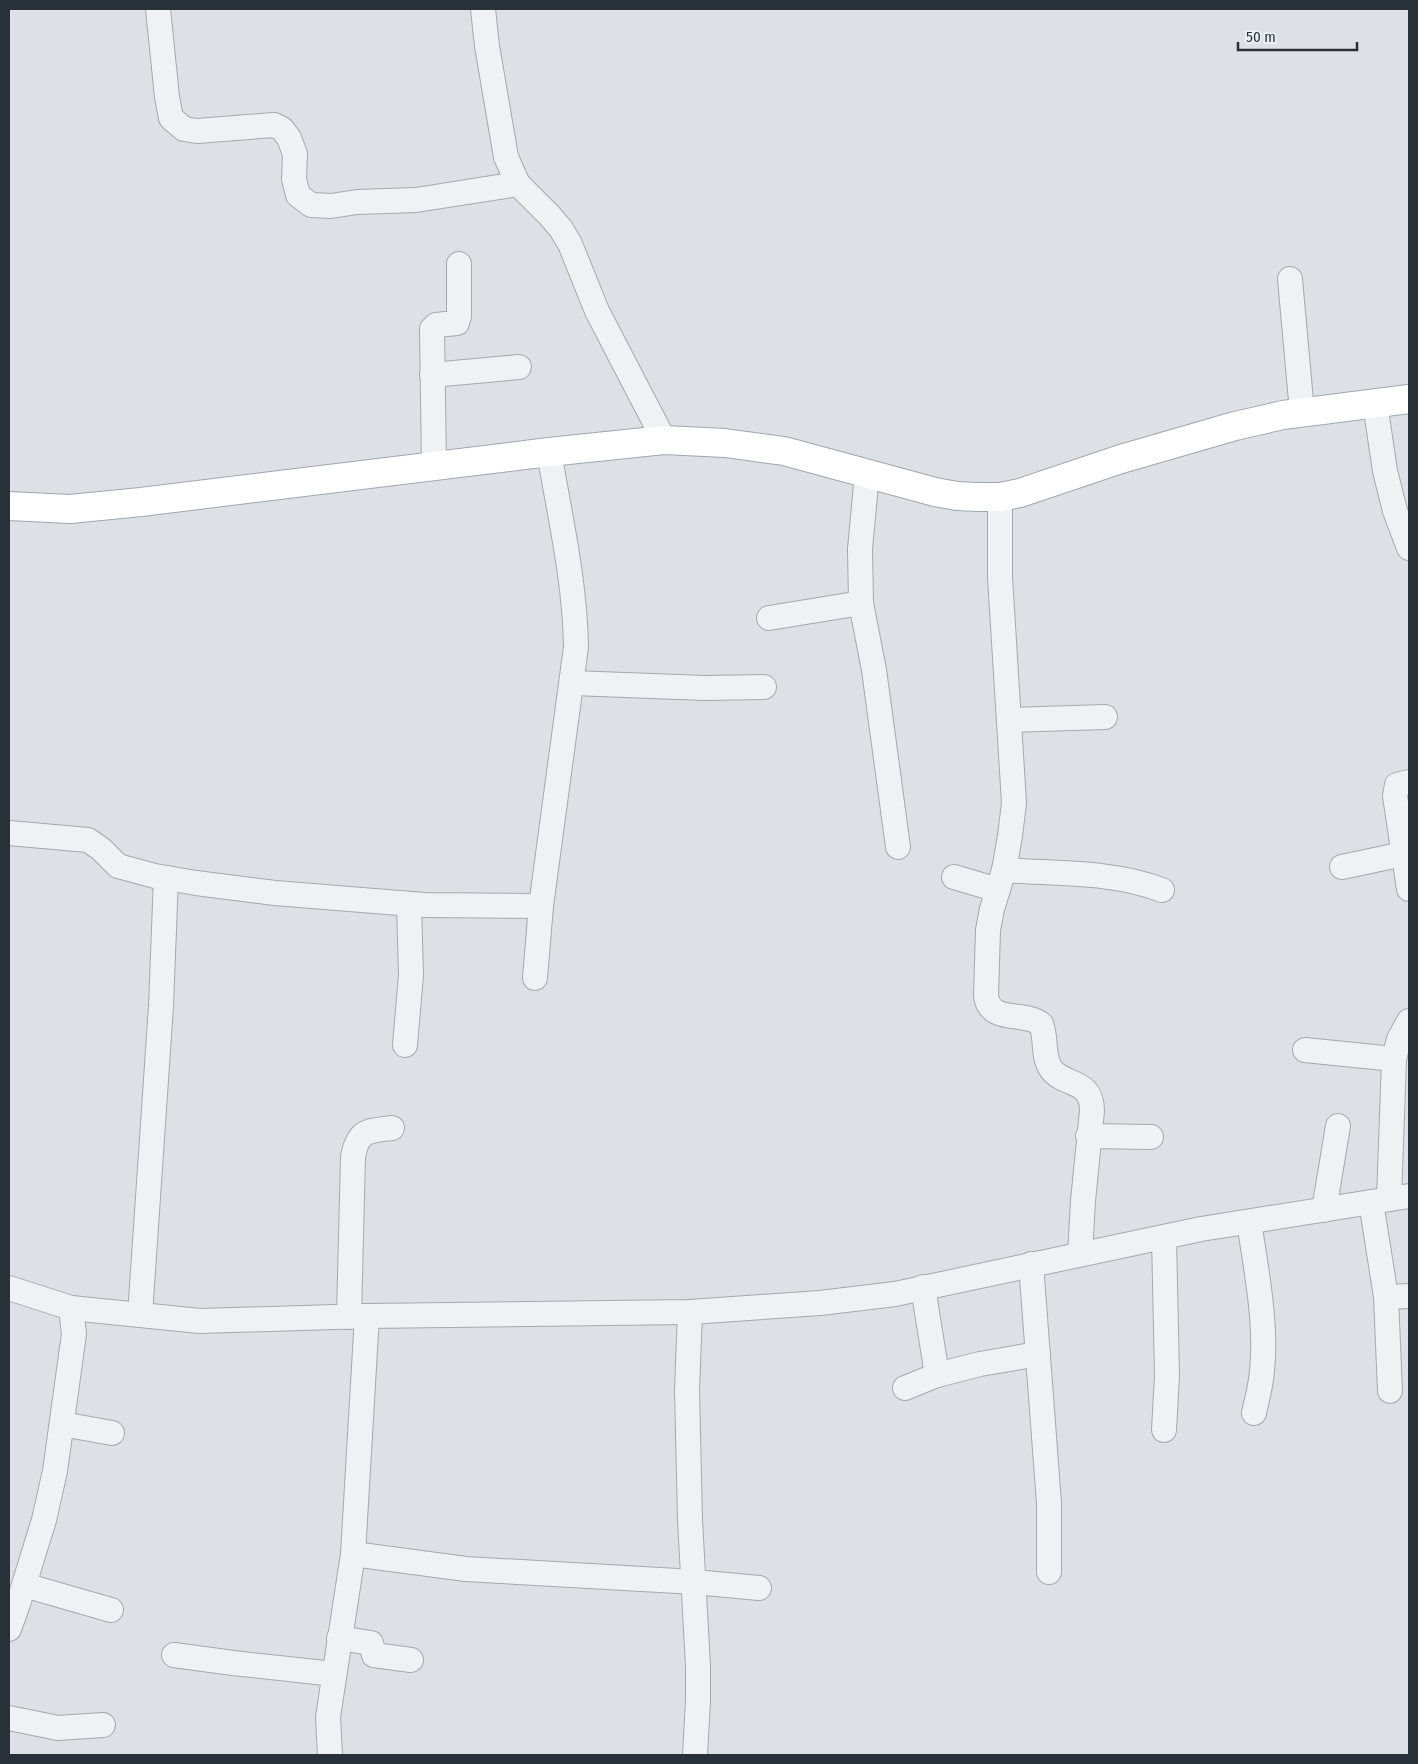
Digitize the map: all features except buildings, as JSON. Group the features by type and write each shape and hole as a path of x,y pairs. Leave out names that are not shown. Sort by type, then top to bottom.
{"main road":[{"path":"9,506 79,508 141,502 548,452 664,440 784,451 942,494 1000,497 1035,489 1170,444 1235,426 1302,412 1409,399"}],"street":[{"path":"158,9 171,118 184,129 197,131 274,125 282,129 289,138 295,154 294,178 298,194 311,205 332,206 357,202 416,200 518,184"},
{"path":"483,9 487,46 506,157 518,184 550,216 570,244 597,311 664,440"},
{"path":"434,467 432,329 436,325 457,323 459,316 459,264"},
{"path":"1290,279 1302,412"},
{"path":"432,376 519,367"},
{"path":"1375,403 1384,471 1395,511 1409,548"},
{"path":"535,978 541,906 576,647 576,616 570,569 548,452"},
{"path":"867,474 860,549 861,603 874,670 898,847"},
{"path":"1000,497 1000,577 1014,803 1010,836 1001,880 988,930 986,996 990,1008 1000,1014 1034,1019 1041,1024 1046,1058 1050,1068 1055,1073 1081,1087 1090,1096 1092,1111 1088,1136 1080,1254"},
{"path":"769,618 861,603"},
{"path":"572,682 705,688 764,687"},
{"path":"1010,720 1105,718"},
{"path":"1409,782 1398,785 1395,796 1409,889"},
{"path":"9,833 88,840 101,849 118,866 166,878 276,893 410,904 541,906"},
{"path":"1342,867 1403,854"},
{"path":"954,877 1001,880 1121,878 1145,883 1162,890"},
{"path":"140,1315 161,1006 166,878"},
{"path":"405,1045 411,975 410,904"},
{"path":"1390,1391 1386,1297 1394,1059 1399,1039 1409,1022"},
{"path":"1305,1050 1394,1059"},
{"path":"1324,1210 1338,1126"},
{"path":"330,1755 328,1717 352,1554 358,1317 353,1157 356,1143 362,1134 392,1128"},
{"path":"1088,1136 1151,1137"},
{"path":"9,1288 71,1308 200,1321 690,1312 820,1304 895,1294 1164,1237 1390,1199"},
{"path":"1249,1222 1258,1284 1263,1343 1262,1372 1254,1413"},
{"path":"1164,1237 1167,1375 1164,1430"},
{"path":"1031,1264 1049,1503 1049,1572"},
{"path":"923,1287 937,1375"},
{"path":"1386,1297 1409,1296"},
{"path":"9,1629 44,1520 55,1471 74,1334 71,1308"},
{"path":"690,1312 687,1390 690,1520 695,1582 698,1755"},
{"path":"905,1388 937,1375 980,1364 1038,1354"},
{"path":"62,1424 112,1433"},
{"path":"352,1554 466,1569 695,1582 759,1588"},
{"path":"24,1585 111,1610"},
{"path":"339,1638 371,1643 374,1654 411,1660"},
{"path":"174,1655 334,1674"},
{"path":"9,1718 58,1728 103,1725"}]}
